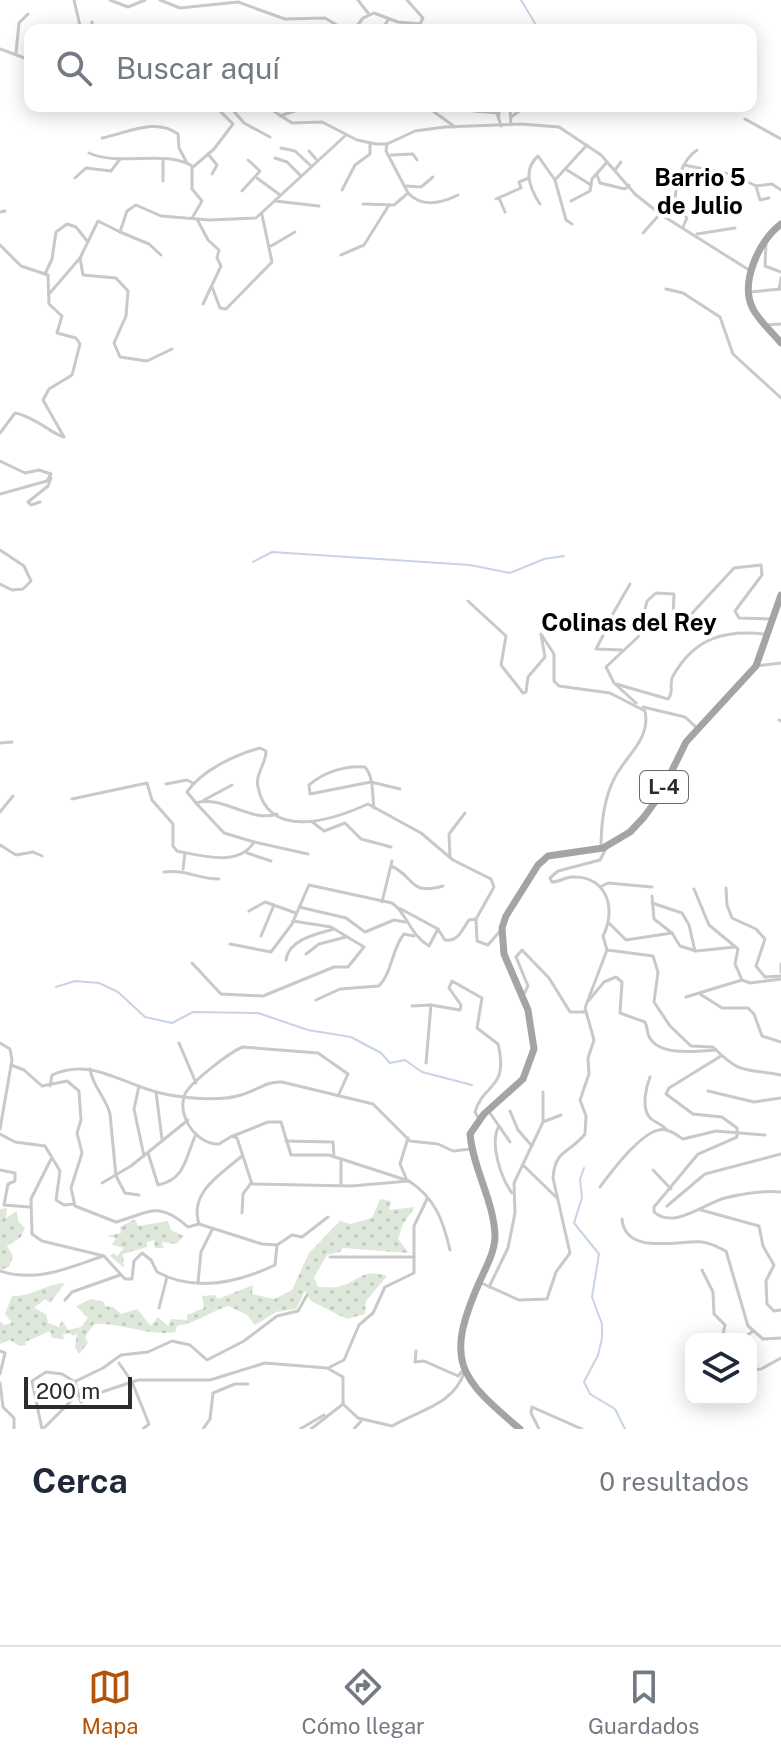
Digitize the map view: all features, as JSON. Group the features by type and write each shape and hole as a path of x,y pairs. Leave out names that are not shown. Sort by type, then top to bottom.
{"main road":[{"path":"781,224 767,236 752,271 749,292 751,306 781,343"},
{"name":"L-4","path":"502,928 538,865 548,856 604,847 644,817 660,795 686,742 756,666 781,595"},
{"path":"502,928 504,954 534,1030 531,1065 514,1090 479,1119 470,1134 495,1238 460,1336 464,1370 479,1395 520,1429"}],"street":[{"path":"74,0 80,24"},
{"path":"110,0 128,7 145,0"},
{"path":"160,0 180,8 238,2 285,19 325,18 335,24"},
{"path":"358,0 368,13"},
{"path":"407,0 423,18 421,24"},
{"path":"368,13 382,13 388,19 408,24"},
{"path":"359,24 368,13"},
{"path":"16,53 19,23 28,14"},
{"path":"385,24 388,19"},
{"path":"0,49 24,57"},
{"path":"192,166 208,154 233,124 221,112"},
{"path":"234,112 244,123 270,137"},
{"path":"269,112 292,123 322,122 370,144 387,144 415,131 455,127 559,127 607,162 660,214 697,234 733,262 752,271"},
{"path":"280,116 292,112"},
{"path":"434,112 455,127"},
{"path":"480,112 499,115 501,126"},
{"path":"510,112 511,125"},
{"path":"511,117 518,112"},
{"path":"745,119 781,139"},
{"path":"102,138 155,125 167,126 178,134 179,148 187,163"},
{"path":"120,232 127,211 136,205 161,216 251,220 262,215 316,159 346,135"},
{"path":"342,190 355,165 370,154 370,144"},
{"path":"387,144 386,151 391,155 413,154 417,160"},
{"path":"555,180 587,145"},
{"path":"281,148 295,151 310,165"},
{"path":"683,227 687,218 676,208 675,198 684,165 689,155 697,150"},
{"path":"309,151 316,159"},
{"path":"89,153 192,166"},
{"path":"208,154 217,165 212,174"},
{"path":"391,155 392,165 413,199 433,204 458,195"},
{"path":"540,204 529,178 529,166 538,156 555,180 566,220 572,224"},
{"path":"275,158 287,162 300,175"},
{"path":"75,178 86,168 111,171 120,159"},
{"path":"242,191 257,178 259,169 248,160"},
{"path":"163,161 163,181"},
{"path":"571,201 587,194 596,173 607,162"},
{"path":"615,170 621,162"},
{"path":"684,165 734,175 756,186 772,184 781,190"},
{"path":"192,166 192,189 202,202 194,218"},
{"path":"566,169 591,185"},
{"path":"596,173 600,183 605,185 625,189 629,185"},
{"path":"406,186 421,187 433,177"},
{"path":"257,178 280,195"},
{"path":"505,212 497,198 521,188 519,182 529,178"},
{"path":"756,186 760,200 769,198"},
{"path":"363,204 399,203 408,193"},
{"path":"275,201 319,206"},
{"path":"341,255 364,245 389,205"},
{"path":"643,233 660,214"},
{"path":"212,287 220,308 230,307 270,266 271,246 262,215"},
{"path":"194,218 219,250 222,269 203,304"},
{"path":"49,294 80,258 98,221 149,244 161,255"},
{"path":"45,274 52,259 56,232 67,224 76,227 88,242"},
{"path":"697,234 735,228"},
{"path":"271,246 295,232"},
{"path":"767,236 765,266 781,272"},
{"path":"0,245 21,266 45,274 50,279 49,304 62,316 57,333 76,338 80,344 72,375 49,389 43,400 64,437 56,436 42,422 15,413 0,433"},
{"path":"80,258 83,275 116,278 128,291 126,316 114,343 120,357 147,361 172,349"},
{"path":"749,292 780,289 781,278"},
{"path":"666,289 683,293 720,317 733,354 781,398"},
{"path":"765,325 781,324"},
{"path":"0,461 25,473 39,470 51,474"},
{"path":"0,494 47,481 51,474"},
{"path":"40,502 31,505 28,502 48,486 51,474"},
{"path":"0,550 24,566 31,581 23,589 12,590 0,584"},
{"path":"652,887 608,883 602,886 571,877 557,882 550,878 558,871 600,860 604,847 602,823 612,783 641,741 647,717 640,706 614,683 606,667 638,637 647,601 656,593 674,594 673,618 683,623 728,573 740,566 761,565 764,570 736,607 736,615 772,619"},
{"path":"622,650 596,649 630,584"},
{"path":"468,601 506,636 501,665 523,693 526,692 528,677 545,657 541,634 554,654 554,681 559,686 610,693 640,706 685,717 697,728"},
{"path":"564,630 574,623 607,624"},
{"path":"614,683 668,699 673,676 695,650 733,631 769,634"},
{"path":"756,666 781,663"},
{"path":"0,743 12,742"},
{"path":"308,854 224,833 187,792 193,783 218,766 260,748 266,751 266,760 258,774 258,788 266,805 283,820 300,824 368,804 421,833 450,857 491,879 494,887 476,919 477,941 488,945 502,928"},
{"path":"374,808 371,782 367,769 353,766 316,779 308,788 310,794 371,782 400,789"},
{"path":"166,784 187,780 193,783"},
{"path":"72,799 147,783 152,800 175,828 173,846 185,853 237,858 247,853 254,842"},
{"path":"196,803 232,785"},
{"path":"0,812 13,796"},
{"path":"204,800 271,817 277,814"},
{"path":"450,857 449,834 465,813"},
{"path":"311,821 324,831 345,823 361,839 391,847"},
{"path":"0,845 16,855 33,852 42,856"},
{"path":"183,869 185,853"},
{"path":"247,853 271,861"},
{"path":"382,902 392,864 408,883 422,889 443,886"},
{"path":"164,872 183,869 196,877 219,879"},
{"path":"230,944 271,952 293,921 309,885 399,908 438,929 450,941 456,939 469,920 476,919"},
{"path":"479,1282 519,1300 547,1299 556,1272 570,1253 553,1178 555,1159 585,1134 586,1116 580,1100 589,1074 588,1058 594,1040 586,1005 607,950 603,936 609,923 608,897 602,886"},
{"path":"726,888 732,918 756,929 765,939 756,966 765,977 781,976"},
{"path":"694,889 709,925 738,949"},
{"path":"652,896 654,919 672,933 680,946 695,951 738,949"},
{"path":"249,911 265,902 296,913"},
{"path":"652,903 682,913 695,951"},
{"path":"261,936 274,905"},
{"path":"299,907 346,918 365,932 394,920 406,922"},
{"path":"399,908 417,938"},
{"path":"192,963 221,994 263,996 320,972 348,967 364,947 334,929 293,921"},
{"path":"609,923 626,940 672,933"},
{"path":"286,960 287,952 296,943 334,929"},
{"path":"316,1000 340,989 379,986 389,973 397,942 404,934 431,945 438,929"},
{"path":"306,954 319,944 346,937"},
{"path":"738,949 735,964 742,980"},
{"path":"521,996 528,986 516,957 522,950 549,978 570,1012 587,1012"},
{"path":"607,950 653,956 658,980 653,997 664,1018 691,1046 716,1050 727,1063 745,1070 781,1075"},
{"path":"781,964 781,976"},
{"path":"686,997 742,980 750,983 781,976"},
{"path":"586,1005 604,982 616,977 622,982 620,1013 645,1022 648,1035 657,1044 687,1053 716,1050"},
{"path":"412,1006 431,1005 460,1010 461,1005 449,988 452,981 482,998 477,1028 498,1044 500,1071 497,1084 477,1105 479,1119"},
{"path":"700,994 722,1008 748,1008 754,1014 762,1036 781,1042"},
{"path":"426,1063 431,1005"},
{"path":"0,1043 10,1049 11,1065 0,1131 15,1142 45,1146 60,1171 56,1200 64,1205 74,1204 116,1222 153,1210 173,1213 188,1227 199,1224 262,1244 277,1245 292,1235 302,1237 328,1217"},
{"path":"179,1043 196,1083"},
{"path":"185,1094 239,1048 318,1053 348,1074 338,1096"},
{"path":"721,1056 669,1088 666,1094 698,1116 728,1120 737,1132"},
{"path":"11,1065 24,1070 42,1086 67,1081 79,1091 81,1120 77,1133 82,1153 71,1188 74,1204"},
{"path":"50,1086 52,1075 90,1068 156,1092 233,1097 273,1081 373,1104 408,1138 453,1151 472,1149"},
{"path":"90,1068 96,1093 108,1105 116,1176 125,1193 133,1197 139,1195"},
{"path":"650,1077 645,1089 650,1119 683,1139 716,1131 765,1135"},
{"path":"139,1086 134,1109 146,1155 158,1185 170,1183 181,1174 196,1134"},
{"path":"708,1091 754,1102 781,1098"},
{"path":"156,1092 162,1141"},
{"path":"512,1193 543,1122 543,1092"},
{"path":"185,1094 188,1120 196,1134 213,1144 278,1121 284,1126 291,1155 334,1157 409,1181 427,1195 443,1221 450,1250"},
{"path":"490,1109 510,1142"},
{"path":"510,1111 518,1130 532,1146"},
{"path":"543,1122 561,1115"},
{"path":"102,1183 146,1155 188,1120"},
{"path":"489,1287 508,1248 515,1213 512,1193 506,1184 494,1139 499,1126"},
{"path":"600,1187 643,1138 657,1130 667,1130"},
{"path":"737,1132 733,1141 698,1154 654,1207 658,1216 701,1210 726,1197 781,1192"},
{"path":"232,1136 239,1140 251,1183"},
{"path":"408,1138 400,1164 409,1181"},
{"path":"286,1141 333,1142 334,1157"},
{"path":"667,1206 705,1174 781,1154"},
{"path":"199,1224 199,1202 204,1187 242,1156"},
{"path":"51,1159 29,1207 30,1225 35,1238 104,1256 120,1275 132,1279 134,1261 142,1253 151,1260 157,1272 189,1286 228,1281 272,1267 278,1260 277,1245"},
{"path":"341,1159 341,1185"},
{"path":"523,1165 559,1199"},
{"path":"0,1170 15,1173 15,1181 0,1185"},
{"path":"653,1170 671,1189"},
{"path":"251,1183 341,1185 409,1181"},
{"path":"242,1213 243,1194 251,1183"},
{"path":"8,1184 4,1205 7,1208 29,1207"},
{"path":"327,1368 344,1360 359,1325 373,1313 385,1287 414,1273 414,1226 427,1195"},
{"path":"701,1210 759,1226 763,1246 774,1265 766,1281 767,1304 771,1310 781,1310"},
{"path":"622,1219 625,1231 634,1238 666,1246 712,1243 729,1253 737,1299 752,1332 768,1340 781,1338"},
{"path":"198,1285 201,1252 212,1230"},
{"path":"0,1271 23,1278 39,1276 104,1256"},
{"path":"330,1257 416,1257"},
{"path":"702,1270 713,1292 714,1314 725,1325 723,1333"},
{"path":"65,1300 72,1292 120,1275"},
{"path":"159,1308 167,1277"},
{"path":"74,1382 121,1355 148,1352 172,1341 190,1345 207,1360 244,1341 277,1316 298,1311 307,1295"},
{"path":"0,1351 5,1353 0,1374"},
{"path":"416,1351 415,1362 424,1361 458,1376 464,1370"},
{"path":"757,1369 781,1358"},
{"path":"119,1363 132,1382 149,1424 143,1429"},
{"path":"43,1429 32,1381 41,1373 53,1372 74,1382 81,1402 132,1382 210,1380 248,1365 265,1363 327,1368 343,1377 343,1404 352,1415 391,1427 451,1397 459,1388 464,1370"},
{"path":"0,1383 3,1407 14,1418 14,1429"},
{"path":"203,1429 210,1419 213,1393 235,1384 248,1384"},
{"path":"43,1429 78,1394"},
{"path":"311,1429 343,1404"},
{"path":"539,1429 531,1413 532,1407 582,1429"},
{"path":"300,1429 320,1415 326,1415"},
{"path":"354,1429 364,1418"},
{"path":"371,1429 375,1423"}],"green space":[{"path":"380,1199 391,1201 389,1210 415,1207 403,1224 398,1239 409,1253 343,1248 340,1252 327,1255 314,1277 318,1287 338,1287 366,1275 387,1276 366,1301 365,1314 347,1319 311,1301 305,1291 296,1309 276,1312 255,1325 247,1315 228,1306 177,1326 175,1332 155,1333 94,1324 85,1337 88,1343 79,1354 75,1347 77,1333 73,1336 63,1334 64,1339 52,1338 50,1331 25,1342 26,1345 19,1346 10,1340 0,1344 0,1321 4,1325 12,1323 5,1314 12,1296 58,1284 65,1283 50,1303 45,1299 34,1308 46,1314 48,1323 59,1327 62,1320 68,1330 81,1327 88,1318 76,1306 91,1299 104,1302 105,1306 113,1307 121,1314 137,1309 151,1326 158,1317 168,1326 171,1319 187,1320 187,1315 204,1308 202,1296 215,1295 218,1299 253,1285 252,1294 274,1299 292,1290 309,1253 340,1221 350,1224 372,1218"},
{"path":"7,1208 6,1218 17,1211 18,1221 25,1228 21,1237 7,1246 13,1256 9,1267 0,1270 0,1209"},
{"path":"135,1219 138,1226 168,1221 171,1230 184,1236 176,1244 162,1242 164,1248 155,1248 154,1240 147,1242 147,1247 123,1254 124,1268 110,1256 113,1253 117,1256 124,1248 112,1245 116,1238 107,1236 121,1233 120,1227"}],"waterway":[{"path":"521,0 535,24"},
{"path":"253,562 272,552 470,565 510,573 544,559 564,556"},
{"path":"56,987 75,981 99,983 118,992 145,1017 172,1023 193,1012 258,1013 308,1030 351,1037 381,1053 390,1063 405,1060 422,1072 472,1085"},
{"path":"584,1168 580,1179 582,1198 574,1223 599,1254 592,1297 602,1324 598,1355 584,1382 590,1394 615,1409 625,1429"}],"district":[{"name":"Barrio 5 de Julio","path":"700,191"},
{"name":"Colinas del Rey","path":"629,622"}]}
